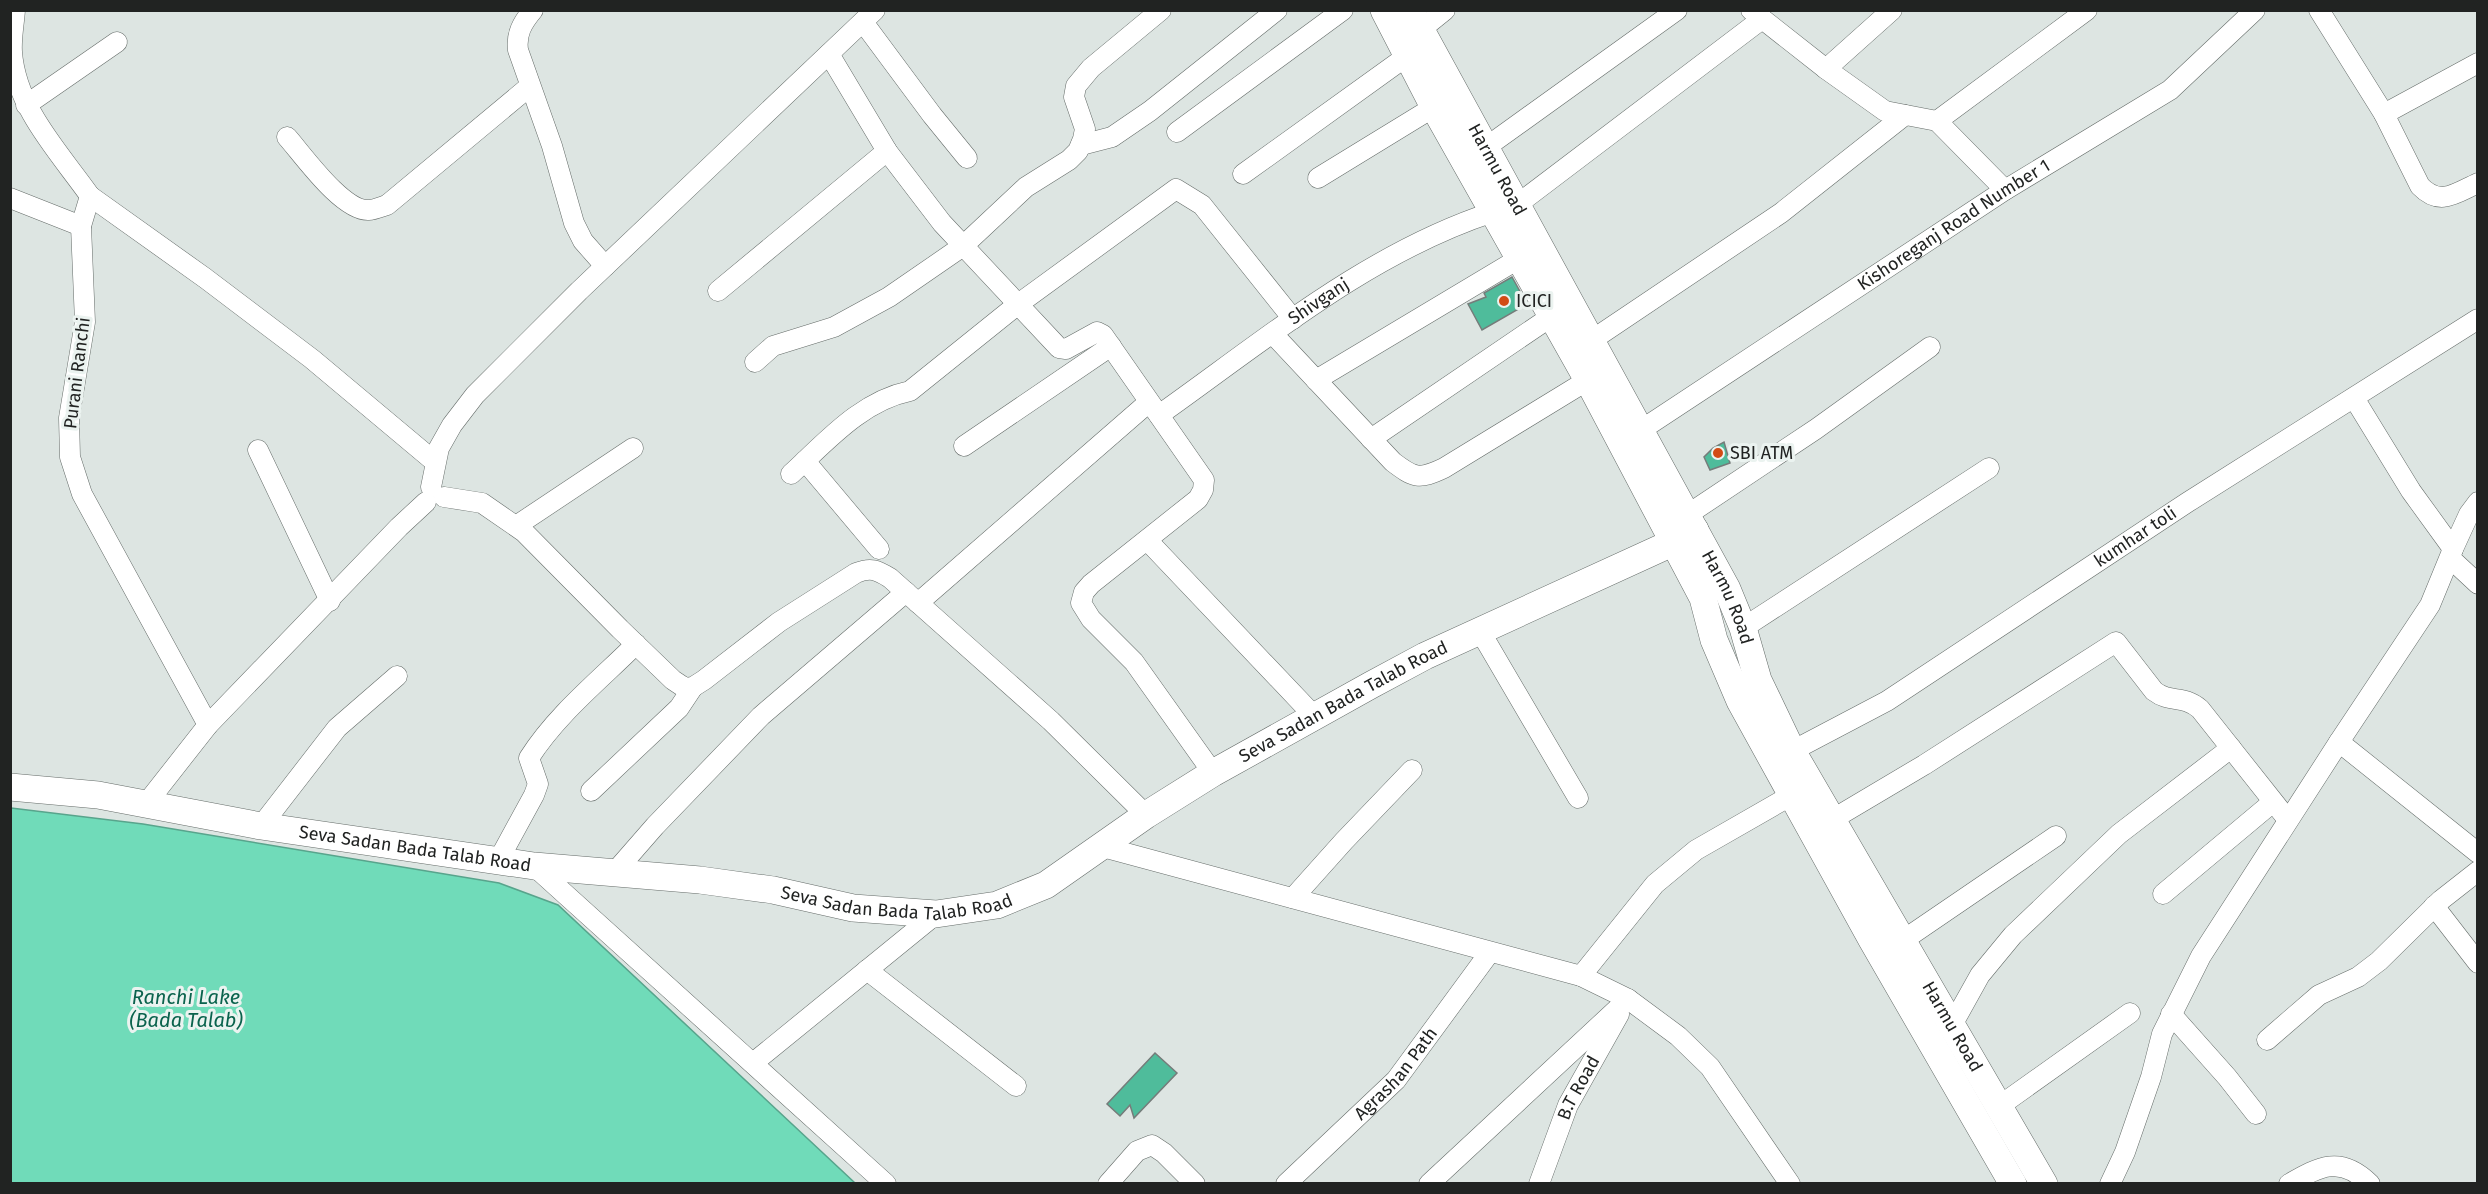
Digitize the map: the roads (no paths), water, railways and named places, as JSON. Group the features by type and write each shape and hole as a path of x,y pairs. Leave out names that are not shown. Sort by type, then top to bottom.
{"main road":[{"name":"Harmu Road","path":"1384,10 1434,107 1505,208 1592,340 1641,430 1685,529 1714,640 1740,701 1878,950 2013,1184"},
{"name":"Harmu Road","path":"1414,21 1485,148 1520,258 1588,380 1727,589 1743,628 1758,680 1792,751 2044,1184"},
{"name":"Seva Sadan Bada Talab Road","path":"10,787 98,795 261,826 534,866 700,880 773,890 853,908 936,914 997,905 1046,885 1146,815 1213,773 1425,656 1685,529"}],"street":[{"path":"15,10 12,51 16,76 26,105 90,196 205,278 312,360 435,462"},
{"path":"533,10 524,20 516,38 530,86 552,146 574,224 583,241 605,266"},
{"path":"755,362 779,343 820,332 861,314 963,246 1026,187 1069,160 1081,145 1084,129 1074,97 1076,86 1091,68 1161,10"},
{"path":"1081,145 1112,137 1150,111 1277,10"},
{"path":"1177,132 1343,10"},
{"path":"1414,21 1445,10"},
{"path":"1485,148 1677,10"},
{"path":"1826,69 1892,10"},
{"path":"1936,121 2087,10"},
{"name":"Kishoreganj Road Number 1","path":"1641,430 2005,190 2170,90 2255,10"},
{"path":"2319,10 2384,114 2420,186 2429,196 2439,198 2450,196 2478,183"},
{"path":"1756,15 1885,111 1936,121 2005,190"},
{"name":"Shivganj","path":"614,873 655,826 761,716 1154,409 1273,334 1344,283 1429,237 1505,208 1756,15"},
{"path":"146,804 208,725 399,527 434,496 435,462 452,425 475,395 605,266 869,16 932,115 968,158"},
{"path":"26,105 117,42"},
{"path":"829,54 887,151 942,223 1059,348 1066,349 1097,332 1103,335 1204,480 1203,490 1188,509 1091,584 1084,592 1081,603 1091,619 1134,662 1213,773"},
{"path":"1243,174 1407,56"},
{"path":"2384,114 2478,63"},
{"path":"287,136 339,196 352,206 368,211 387,205 530,86"},
{"path":"1318,178 1434,107"},
{"path":"1592,340 1781,213 1905,115"},
{"path":"718,291 887,151"},
{"path":"879,549 798,468 839,429 878,400 910,391 1017,305 1176,189 1202,205 1293,319"},
{"name":"Purani Ranchi","path":"90,196 81,226 85,322 69,418 70,457 81,494 208,725"},
{"path":"10,198 81,226"},
{"path":"1316,380 1520,258"},
{"path":"1371,439 1552,316"},
{"name":"kumhar toli","path":"1792,751 1887,701 2188,502 2478,319"},
{"path":"1273,334 1393,462 1412,476 1422,477 1444,468 1588,380"},
{"path":"964,446 1111,346"},
{"path":"1685,529 1816,429 1930,347"},
{"path":"2354,398 2451,553 2478,584"},
{"path":"516,526 633,448"},
{"path":"258,450 330,601"},
{"path":"1743,628 1989,468"},
{"path":"434,496 482,503 516,526 673,680 685,688 693,687"},
{"path":"2110,1184 2125,1152 2151,1077 2162,1034 2201,956 2430,605 2469,514 2478,502"},
{"path":"1147,540 1315,717"},
{"path":"591,791 679,708 693,687 778,622 856,573 869,568 879,571 912,597 1051,721 1146,815"},
{"path":"1480,631 1578,798"},
{"path":"1833,819 1924,765 2116,642 2154,691 2170,699 2191,701 2200,709 2288,820"},
{"path":"498,861 534,795 537,784 529,758 555,723 636,644"},
{"path":"261,826 337,728 398,676"},
{"path":"2339,742 2478,853"},
{"path":"1951,1027 1980,975 2013,935 2119,834 2231,748"},
{"path":"1293,898 1412,770"},
{"path":"1581,976 1655,884 1696,850 1792,795"},
{"path":"2163,894 2273,802"},
{"path":"1902,941 2056,836"},
{"path":"1103,847 1581,976 1628,999 1678,1036 1710,1067 1790,1184"},
{"path":"534,866 886,1184"},
{"path":"2267,1040 2319,995 2358,976 2379,962 2434,906 2478,871"},
{"path":"2434,906 2478,963"},
{"path":"753,1064 936,914"},
{"name":"Agrashan Path","path":"1286,1184 1396,1080 1490,952"},
{"path":"867,970 1016,1086"},
{"path":"1429,1184 1628,999"},
{"name":"B.T Road","path":"1545,1181 1569,1105 1628,999"},
{"path":"1998,1107 2130,1013"},
{"path":"2171,1014 2227,1077 2256,1114"},
{"path":"1108,1184 1137,1151 1152,1146 1164,1154 1195,1184"},
{"path":"2289,1184 2319,1168 2334,1164 2350,1169 2370,1184"}],"water":[{"name":"Ranchi Lake (Bada Talab)","path":"11,808 143,824 499,883 558,905 855,1183 11,1183"}],"place":[{"name":"ICICI","path":"1504,301"},
{"name":"SBI ATM","path":"1718,453"}]}
